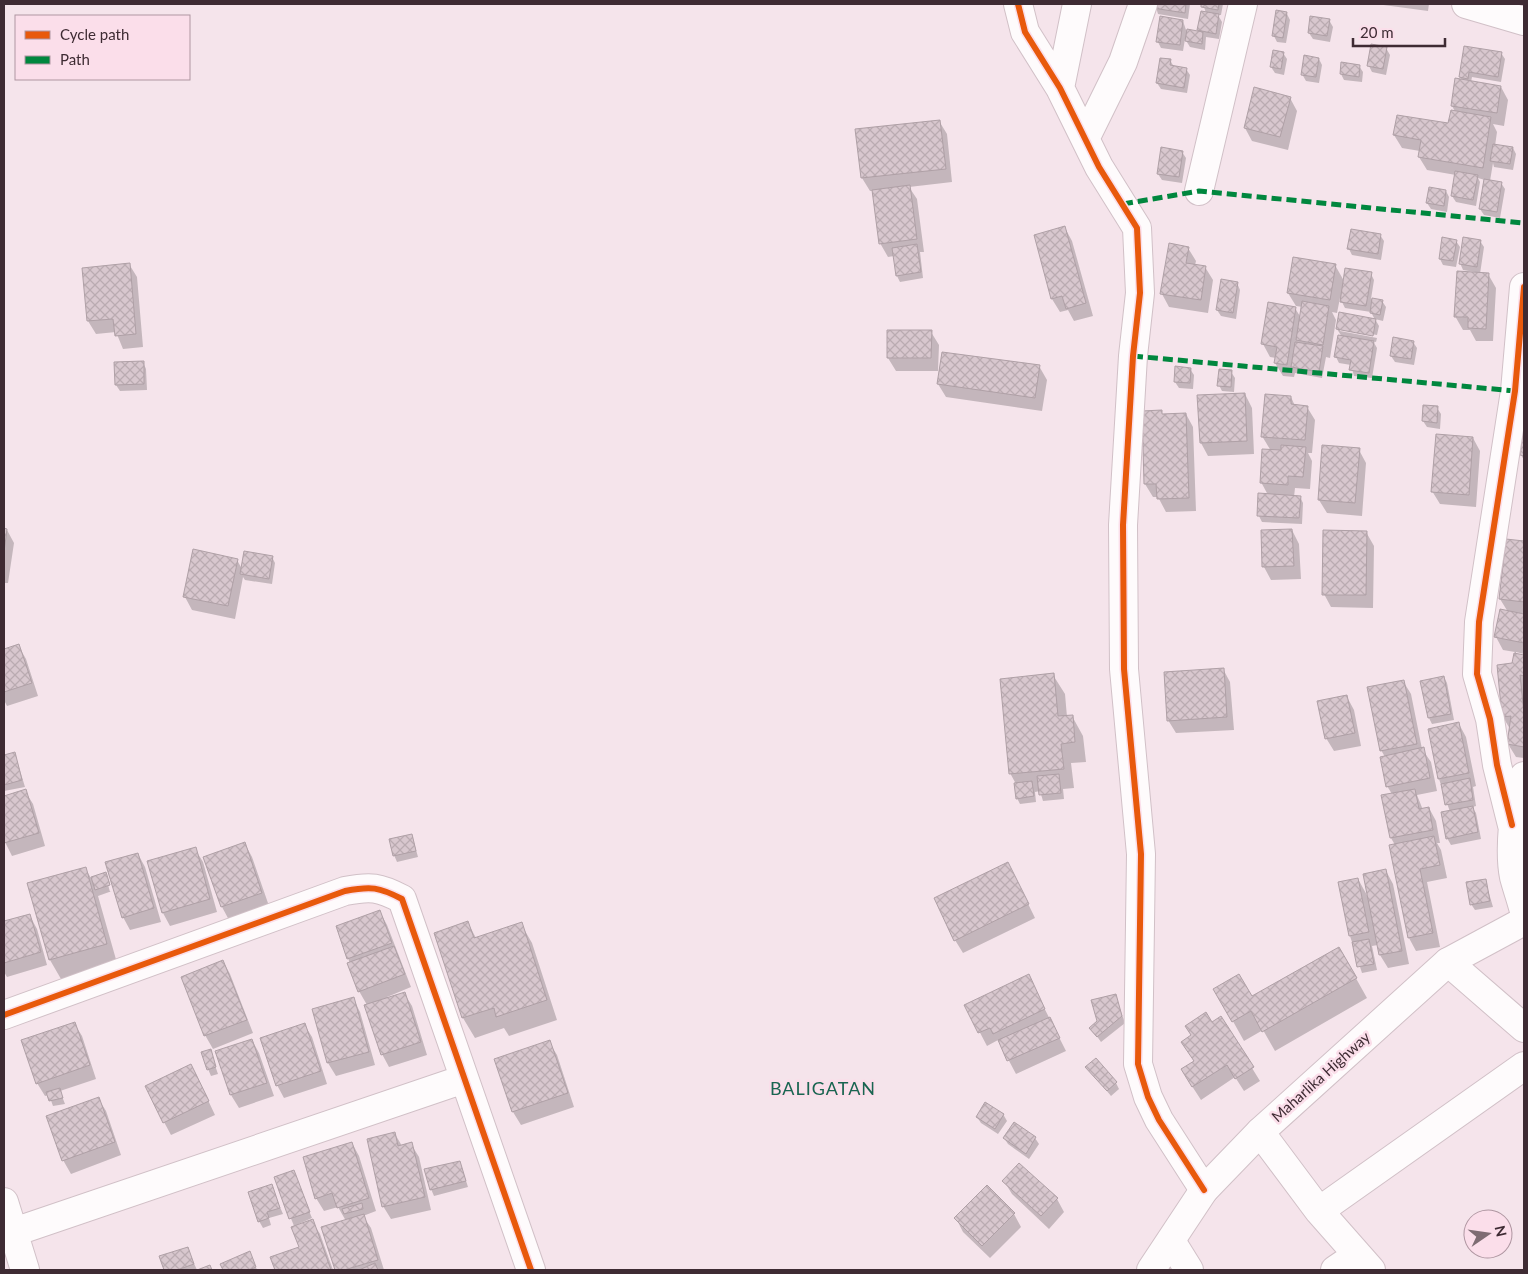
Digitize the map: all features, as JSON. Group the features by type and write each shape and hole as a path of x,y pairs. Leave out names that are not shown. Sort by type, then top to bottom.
{"main road":[{"path":"1018,4 1025,32 1060,88 1086,136 1099,167 1137,228 1140,292 1132,356 1123,525 1124,669 1141,854 1138,1064 1148,1097 1159,1120 1204,1190"},
{"path":"1060,88 1077,4"},
{"path":"1086,136 1123,62 1143,4"},
{"path":"1199,191 1243,4"},
{"path":"1466,4 1524,21"},
{"path":"1512,825 1490,720 1477,674 1479,622 1520,392 1524,287"},
{"path":"1524,776 1520,783 1512,825 1513,875 1524,911"},
{"path":"4,1015 345,891 368,887 382,889 402,899 531,1270"},
{"name":"Maharlika Highway","path":"1152,1270 1204,1190 1260,1132 1448,962 1524,921"},
{"path":"1448,962 1524,1028"},
{"path":"1320,1211 1524,1066"},
{"path":"14,1232 464,1079"},
{"path":"1260,1132 1320,1211 1364,1262 1335,1270"},
{"path":"4,1202 25,1270"},
{"path":"1171,1241 1189,1270"}],"building":[{"path":"1154,4 1186,4 1185,13 1153,8"},
{"path":"1201,4 1219,4 1218,10 1201,7"},
{"path":"1276,10 1287,12 1283,38 1272,36"},
{"path":"1201,11 1219,14 1216,34 1197,30"},
{"path":"1160,16 1183,20 1180,45 1156,42"},
{"path":"1310,16 1330,19 1327,36 1308,33"},
{"path":"1187,29 1203,32 1202,44 1185,41"},
{"path":"1371,44 1387,47 1383,69 1367,66"},
{"path":"1464,46 1502,52 1498,77 1469,72 1468,79 1459,77"},
{"path":"1273,50 1284,52 1281,69 1270,67"},
{"path":"1304,55 1319,58 1316,77 1301,75"},
{"path":"1160,58 1171,59 1170,65 1187,68 1184,88 1156,83"},
{"path":"1341,62 1360,65 1359,77 1340,74"},
{"path":"1455,78 1501,86 1497,113 1451,106"},
{"path":"1254,87 1291,97 1280,137 1244,128"},
{"path":"1451,110 1491,117 1483,168 1418,157 1421,140 1393,135 1397,115 1448,123"},
{"path":"940,120 946,169 861,178 855,129"},
{"path":"1493,144 1513,147 1510,164 1490,161"},
{"path":"1161,147 1183,151 1179,177 1157,174"},
{"path":"1455,171 1478,175 1473,200 1451,196"},
{"path":"1484,179 1502,182 1497,212 1479,209"},
{"path":"910,185 917,239 879,244 872,190"},
{"path":"1429,187 1446,190 1444,206 1426,203"},
{"path":"1065,226 1086,303 1066,309 1062,296 1051,299 1034,235"},
{"path":"1351,229 1381,234 1378,254 1347,249"},
{"path":"1442,237 1457,240 1453,261 1439,259"},
{"path":"1463,237 1481,240 1477,267 1459,264"},
{"path":"1169,243 1189,247 1186,263 1206,266 1201,300 1160,294"},
{"path":"917,244 921,272 896,276 892,248"},
{"path":"1293,257 1336,264 1330,300 1287,293"},
{"path":"130,263 136,334 115,336 113,319 87,321 82,268"},
{"path":"1345,268 1372,272 1366,306 1340,302"},
{"path":"1457,271 1489,273 1486,329 1468,328 1468,317 1454,317"},
{"path":"1221,279 1238,282 1233,313 1216,310"},
{"path":"1372,298 1383,300 1380,315 1370,313"},
{"path":"1302,301 1329,306 1323,345 1296,340"},
{"path":"1268,302 1296,307 1287,365 1274,363 1277,347 1261,344"},
{"path":"1339,312 1376,319 1373,336 1336,329"},
{"path":"887,330 932,330 931,358 887,358"},
{"path":"1338,335 1374,341 1369,373 1349,370 1351,360 1334,357"},
{"path":"1393,337 1414,341 1411,359 1390,356"},
{"path":"1295,342 1323,346 1319,372 1291,367"},
{"path":"942,352 1040,365 1035,398 937,384"},
{"path":"144,361 144,384 115,385 114,362"},
{"path":"1175,366 1191,368 1190,383 1174,382"},
{"path":"1219,369 1232,370 1231,387 1217,386"},
{"path":"1245,393 1247,441 1200,443 1197,395"},
{"path":"1265,394 1291,396 1291,404 1308,406 1305,440 1261,437"},
{"path":"1423,405 1438,406 1437,423 1422,421"},
{"path":"1162,410 1162,414 1186,413 1189,498 1157,499 1156,484 1144,484 1142,411"},
{"path":"1524,429 1524,456 1520,455"},
{"path":"1436,434 1473,437 1469,495 1431,492"},
{"path":"1281,445 1306,447 1303,477 1288,476 1288,485 1260,483 1262,449 1281,450"},
{"path":"1322,445 1360,448 1355,503 1318,500"},
{"path":"1258,493 1301,496 1299,518 1257,516"},
{"path":"4,528 7,529 4,552"},
{"path":"1292,529 1294,566 1262,567 1261,530"},
{"path":"1323,530 1367,531 1366,595 1322,595"},
{"path":"1506,539 1524,541 1524,602 1499,599"},
{"path":"193,549 238,559 228,606 183,597"},
{"path":"244,551 273,556 269,579 240,574"},
{"path":"1500,609 1524,614 1524,643 1494,637"},
{"path":"19,644 32,683 4,692 4,649"},
{"path":"1514,653 1524,655 1524,676 1520,675 1524,713 1524,747 1507,744 1511,716 1502,717 1497,665 1512,663"},
{"path":"1224,668 1227,717 1167,721 1164,672"},
{"path":"1054,673 1058,716 1073,715 1075,742 1061,744 1064,769 1009,774 1000,679"},
{"path":"1444,676 1451,714 1428,718 1420,681"},
{"path":"1404,680 1417,744 1380,751 1367,687"},
{"path":"1347,695 1355,733 1325,739 1317,701"},
{"path":"1459,722 1469,773 1438,779 1428,729"},
{"path":"1424,747 1430,778 1386,787 1380,757"},
{"path":"15,752 22,780 4,785 4,755"},
{"path":"1059,774 1061,793 1039,795 1037,776"},
{"path":"1470,778 1473,800 1445,805 1441,784"},
{"path":"1032,781 1034,796 1016,799 1014,783"},
{"path":"26,789 39,833 4,843 4,796"},
{"path":"1415,789 1419,809 1429,807 1433,830 1390,838 1381,795"},
{"path":"1473,806 1478,832 1446,839 1441,812"},
{"path":"412,834 416,851 393,856 389,839"},
{"path":"1434,836 1440,865 1420,869 1433,933 1408,938 1389,845"},
{"path":"245,842 262,893 221,907 203,857"},
{"path":"196,847 210,899 162,913 147,861"},
{"path":"138,853 154,908 122,918 105,862"},
{"path":"1008,862 1029,904 954,941 934,898"},
{"path":"86,867 107,944 49,960 27,883"},
{"path":"1386,869 1402,951 1379,955 1363,874"},
{"path":"106,872 110,885 95,890 91,877"},
{"path":"1358,878 1369,932 1349,936 1338,882"},
{"path":"1486,879 1490,901 1470,905 1466,882"},
{"path":"380,910 392,943 347,959 336,926"},
{"path":"30,914 41,952 4,963 4,921"},
{"path":"468,921 474,938 522,922 547,1000 496,1017 494,1008 462,1018 434,933"},
{"path":"1369,939 1374,964 1357,967 1352,942"},
{"path":"394,946 405,974 358,992 347,963"},
{"path":"1339,947 1357,978 1262,1032 1251,1011 1232,1022 1213,989 1239,974 1252,996"},
{"path":"223,960 247,1020 204,1036 181,977"},
{"path":"1029,974 1045,1009 993,1034 990,1028 978,1033 964,1005"},
{"path":"405,992 421,1042 381,1055 364,1005"},
{"path":"1116,994 1122,1016 1097,1037 1089,1028 1097,1021 1091,1000"},
{"path":"354,997 369,1052 327,1063 312,1009"},
{"path":"1206,1012 1212,1022 1221,1016 1254,1067 1235,1079 1227,1065 1192,1087 1181,1069 1194,1061 1181,1042 1191,1035 1185,1026"},
{"path":"1050,1017 1060,1038 1007,1061 998,1040"},
{"path":"75,1022 90,1065 36,1084 21,1040"},
{"path":"305,1023 321,1071 276,1086 260,1038"},
{"path":"252,1039 267,1083 230,1095 215,1051"},
{"path":"550,1040 568,1093 512,1112 494,1059"},
{"path":"211,1049 216,1067 207,1070 201,1052"},
{"path":"1096,1058 1117,1082 1107,1091 1085,1067"},
{"path":"191,1064 209,1101 163,1123 145,1086"},
{"path":"60,1088 63,1098 49,1101 46,1092"},
{"path":"99,1097 115,1142 62,1161 46,1116"},
{"path":"985,1102 1004,1114 995,1129 976,1117"},
{"path":"1014,1122 1036,1137 1026,1154 1003,1138"},
{"path":"395,1132 398,1146 412,1142 425,1197 382,1207 367,1139"},
{"path":"352,1142 369,1198 337,1208 332,1193 315,1199 303,1157"},
{"path":"460,1161 466,1181 430,1190 424,1169"},
{"path":"1019,1163 1058,1198 1041,1216 1002,1181"},
{"path":"294,1170 310,1212 289,1219 274,1177"},
{"path":"272,1184 280,1208 267,1212 269,1218 258,1222 248,1192"},
{"path":"987,1185 1015,1213 982,1246 954,1218"},
{"path":"362,1203 363,1209 344,1214 342,1209"},
{"path":"364,1214 378,1260 344,1270 335,1270 321,1227"},
{"path":"313,1219 331,1270 275,1270 270,1257 299,1247 291,1227"},
{"path":"188,1247 194,1264 177,1270 164,1270 159,1256"},
{"path":"250,1251 256,1267 249,1270 223,1270 220,1264"},
{"path":"375,1263 378,1270 359,1270"},
{"path":"210,1265 212,1270 197,1270"}],"marked path":[{"path":"1123,204 1199,191 1524,223"},
{"path":"1133,356 1515,391"}],"cycle path":[{"path":"1018,4 1025,32 1060,88 1099,167 1137,228 1140,293 1133,356 1123,525 1124,669 1141,854 1138,1064 1148,1097 1159,1120 1204,1190"},
{"path":"1512,825 1497,765 1490,719 1477,674 1479,622 1515,391 1524,287"},
{"path":"4,1015 345,891 362,888 375,889 394,895 402,899 531,1270"}],"district":[{"name":"BALIGATAN","path":"823,1089"}]}
